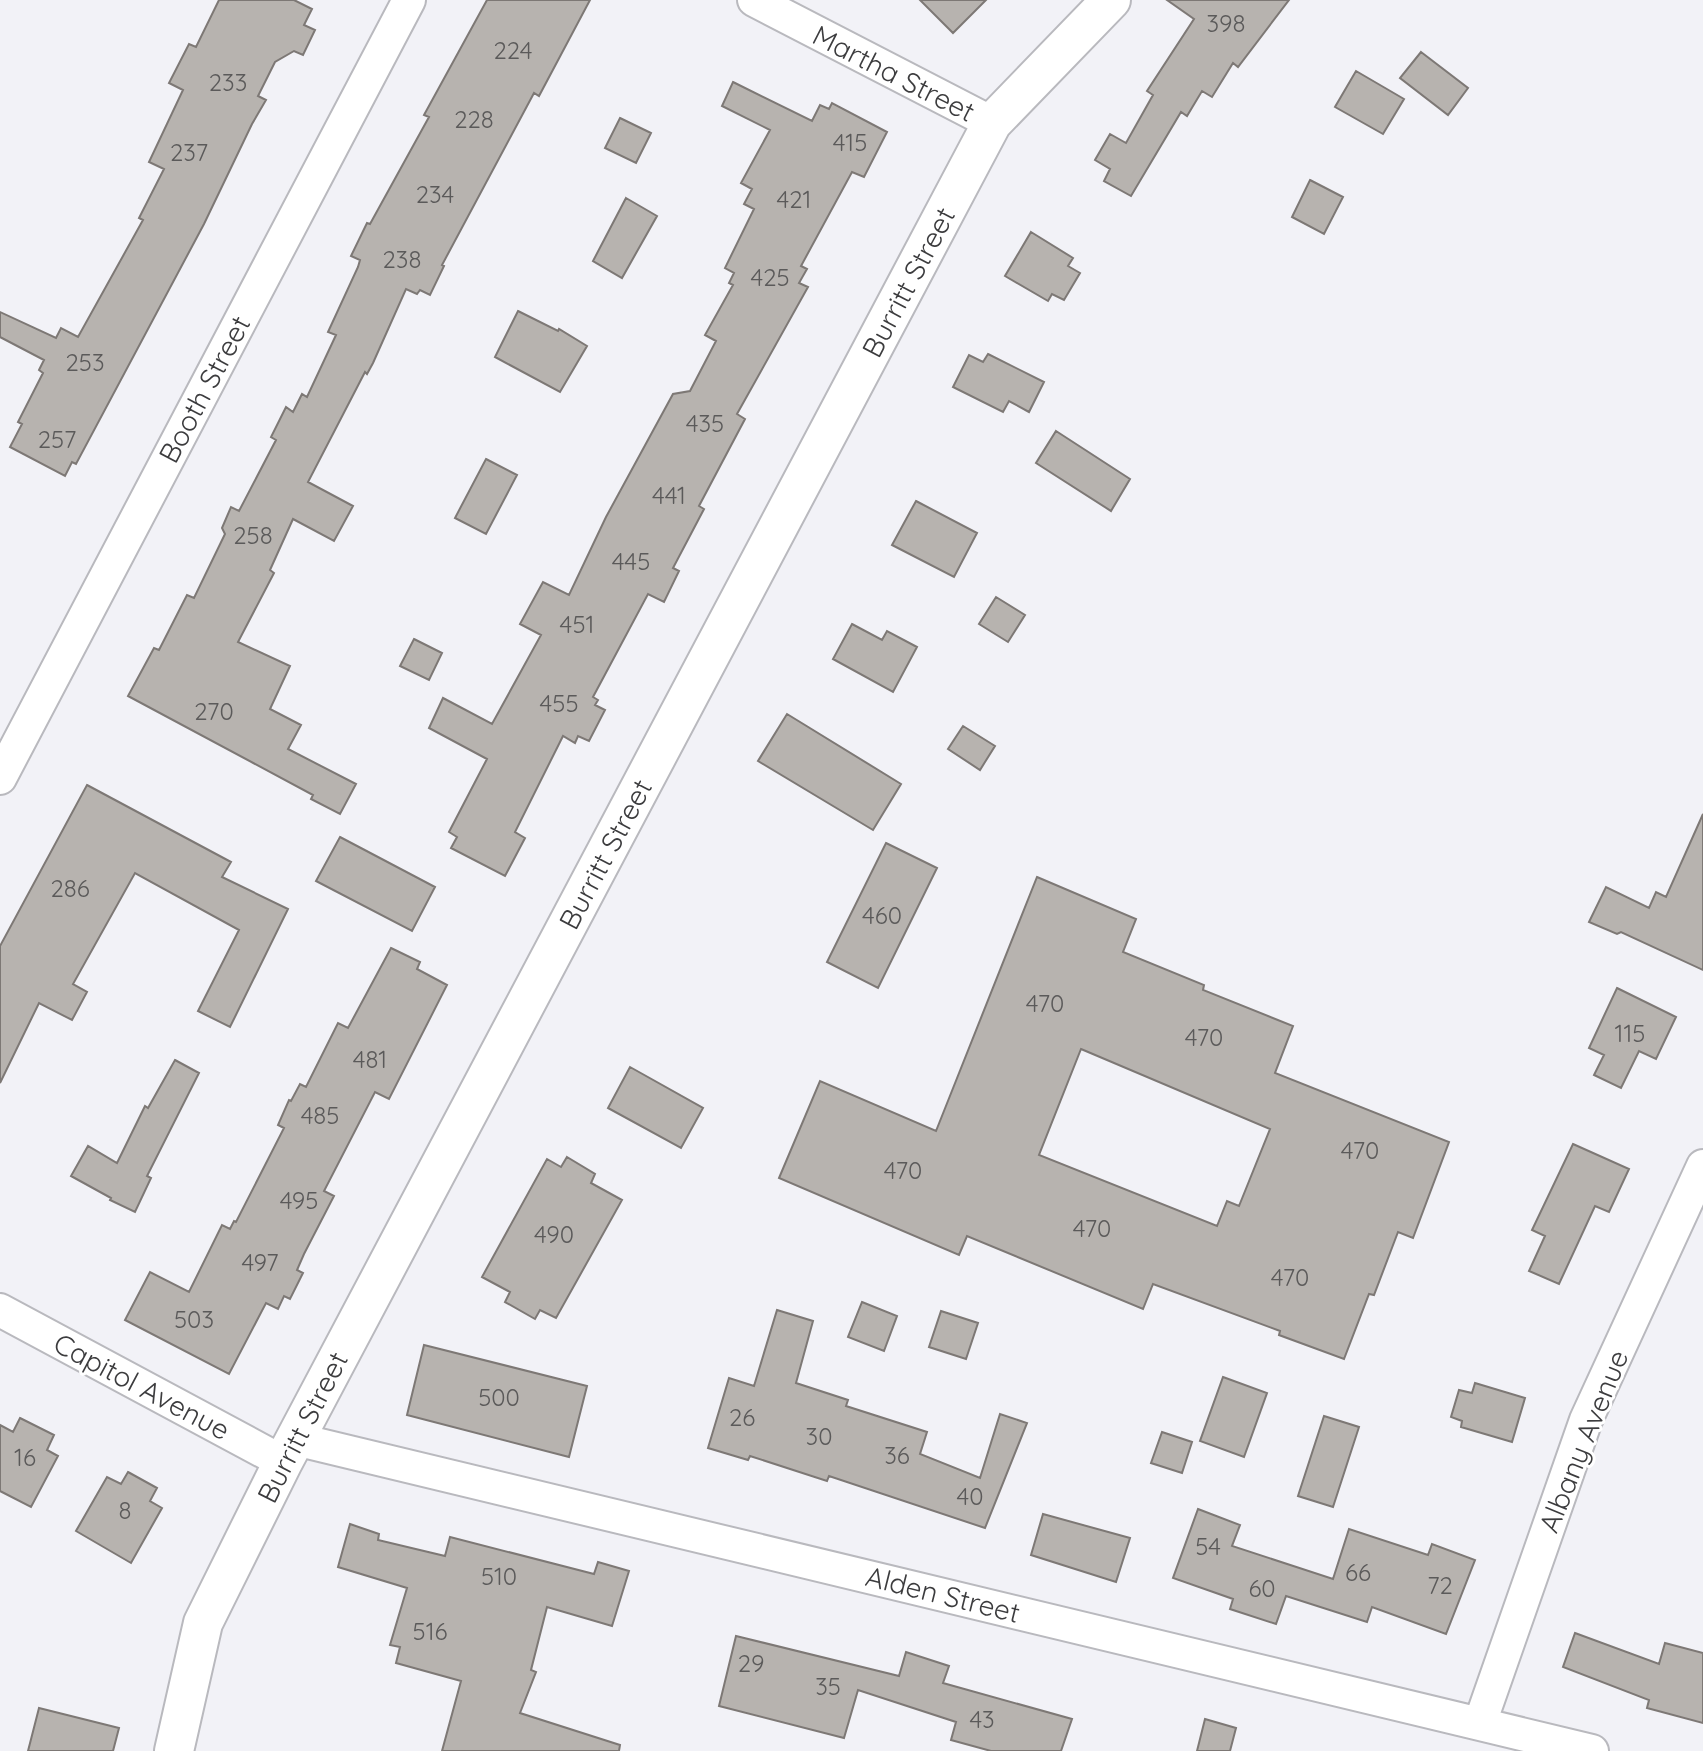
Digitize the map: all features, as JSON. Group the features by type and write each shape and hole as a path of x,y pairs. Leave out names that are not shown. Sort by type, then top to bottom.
{"street":[{"name":"Booth Street","path":"0,778 409,0"},
{"name":"Martha Street","path":"754,0 992,123"},
{"name":"Burritt Street","path":"174,1751 203,1623 289,1450 992,123 1111,0"},
{"name":"Albany Avenue","path":"1480,1723 1586,1420 1703,1166"},
{"name":"Capitol Avenue","path":"0,1310 289,1450"},
{"name":"Alden Street","path":"289,1450 1592,1751"}],"building":[{"path":"219,0 294,0 312,9 304,25 315,30 303,55 294,51 275,62 258,96 266,100 204,224 76,464 72,462 65,476 10,447 22,424 18,422 43,373 39,370 44,360 0,337 0,312 56,338 61,328 78,337 143,220 139,218 164,169 149,162 183,90 169,83 189,44 196,47"},
{"path":"487,0 590,0 539,96 534,93 442,265 430,295 420,290 417,294 406,289 373,363 367,374 365,372 308,482 353,506 334,541 293,519 270,570 274,573 238,642 290,666 270,709 301,725 288,749 356,784 340,814 311,799 313,795 128,696 154,648 159,650 187,595 194,598 225,534 222,528 231,507 239,511 276,440 271,437 286,407 293,412 302,394 307,397 336,335 328,332 358,267 360,260 351,256 429,117 424,115"},
{"path":"920,0 986,0 953,33"},
{"path":"1167,0 1289,0 1238,67 1233,63 1212,97 1202,91 1187,116 1181,112 1131,196 1104,181 1110,169 1095,160 1110,134 1126,143 1153,95 1147,91 1194,19"},
{"path":"1421,52 1468,88 1448,115 1400,78"},
{"path":"1356,71 1404,99 1383,134 1335,107"},
{"path":"733,82 812,121 820,105 829,109 832,103 887,132 864,177 852,172 801,266 807,269 799,283 808,287 737,414 745,419 699,506 704,509 673,568 679,571 664,602 648,594 593,697 598,700 595,705 605,710 589,741 578,736 575,743 563,736 515,832 525,838 505,876 451,848 457,837 449,832 487,759 429,728 443,698 492,724 541,635 520,624 543,582 569,595 606,517 673,394 690,391 716,341 705,335 733,285 729,283 734,273 725,268 754,209 744,204 752,189 741,183 770,130 722,106"},
{"path":"620,118 651,133 636,163 605,148"},
{"path":"1310,180 1343,197 1324,234 1292,217"},
{"path":"626,198 657,216 622,278 593,261"},
{"path":"1031,232 1073,258 1068,266 1080,273 1064,300 1052,294 1048,301 1005,276"},
{"path":"518,311 559,329 587,346 560,392 495,357"},
{"path":"988,354 1044,382 1029,412 1009,401 1003,412 953,387 969,355 983,362"},
{"path":"1056,431 1130,479 1111,511 1036,463"},
{"path":"486,459 517,475 486,534 455,518"},
{"path":"916,501 977,533 954,577 892,545"},
{"path":"996,597 1025,615 1008,642 979,624"},
{"path":"852,624 882,640 887,631 917,647 893,692 833,659"},
{"path":"414,639 442,653 429,680 400,666"},
{"path":"787,714 901,784 873,830 758,761"},
{"path":"963,726 995,746 980,770 948,749"},
{"path":"87,785 231,862 222,877 288,909 230,1027 198,1011 239,930 135,873 73,984 87,992 72,1020 39,1003 0,1083 0,946"},
{"path":"1703,814 1703,970 1621,932 1617,934 1589,922 1606,887 1649,908 1656,892 1666,897"},
{"path":"340,837 435,887 412,931 316,881"},
{"path":"886,843 937,868 878,988 827,962"},
{"path":"1037,877 1136,919 1123,952 1204,985 1203,990 1293,1026 1275,1073 1449,1142 1413,1238 1398,1232 1374,1295 1369,1294 1344,1359 1279,1335 1280,1331 1153,1284 1143,1309 967,1236 959,1255 779,1178 820,1081 936,1131","holes":["1081,1049 1270,1129 1239,1206 1227,1201 1217,1226 1039,1155"]},
{"path":"391,948 420,962 417,969 447,985 389,1099 375,1092 324,1191 334,1196 297,1270 303,1273 290,1299 284,1296 278,1309 266,1303 229,1374 125,1320 150,1272 189,1292 222,1225 230,1229 236,1222 284,1128 278,1125 289,1100 300,1084 306,1087 338,1023 348,1028"},
{"path":"1617,988 1676,1017 1656,1059 1639,1051 1621,1088 1594,1075 1604,1055 1589,1048"},
{"path":"175,1060 199,1073 147,1176 151,1178 135,1212 71,1176 88,1146 117,1163 145,1106 148,1108"},
{"path":"630,1067 703,1108 681,1148 608,1108"},
{"path":"1573,1144 1629,1169 1609,1212 1595,1206 1559,1284 1529,1271 1545,1236 1532,1230"},
{"path":"567,1157 595,1174 591,1183 622,1200 556,1318 540,1310 535,1319 505,1302 510,1292 482,1277 547,1159 561,1167"},
{"path":"862,1302 897,1316 884,1351 848,1337"},
{"path":"777,1310 813,1321 796,1383 848,1400 846,1406 927,1432 920,1454 980,1478 1000,1414 1027,1423 985,1528 829,1476 827,1481 750,1456 748,1460 708,1448 729,1378 754,1386"},
{"path":"941,1311 978,1323 966,1359 929,1347"},
{"path":"424,1345 587,1386 569,1457 407,1415"},
{"path":"1223,1377 1267,1393 1244,1457 1200,1441"},
{"path":"1475,1383 1525,1398 1512,1442 1461,1427 1462,1421 1451,1417 1459,1390 1472,1393"},
{"path":"1324,1416 1359,1427 1333,1507 1298,1496"},
{"path":"20,1418 54,1435 47,1450 58,1456 31,1507 0,1491 0,1425 13,1432"},
{"path":"1162,1432 1192,1442 1182,1473 1151,1463"},
{"path":"128,1472 157,1488 150,1501 162,1508 131,1563 76,1531 107,1477 121,1484"},
{"path":"1198,1509 1240,1525 1232,1546 1333,1579 1349,1529 1428,1555 1432,1544 1475,1560 1446,1634 1372,1607 1367,1622 1286,1596 1276,1624 1230,1609 1233,1599 1173,1578"},
{"path":"1043,1514 1130,1538 1116,1582 1031,1555"},
{"path":"350,1524 379,1534 378,1540 445,1556 450,1537 594,1574 598,1562 629,1571 612,1626 547,1607 531,1670 536,1672 520,1713 620,1745 619,1751 442,1751 461,1681 396,1663 400,1647 390,1645 407,1588 338,1567"},
{"path":"1575,1633 1659,1664 1665,1643 1703,1653 1703,1723 1647,1708 1649,1700 1563,1667"},
{"path":"736,1636 899,1676 906,1652 949,1666 943,1683 1072,1719 1061,1751 991,1751 951,1740 956,1722 858,1690 844,1738 719,1706"},
{"path":"39,1708 119,1728 113,1751 28,1751"},
{"path":"1205,1719 1236,1728 1230,1751 1197,1751"}]}
